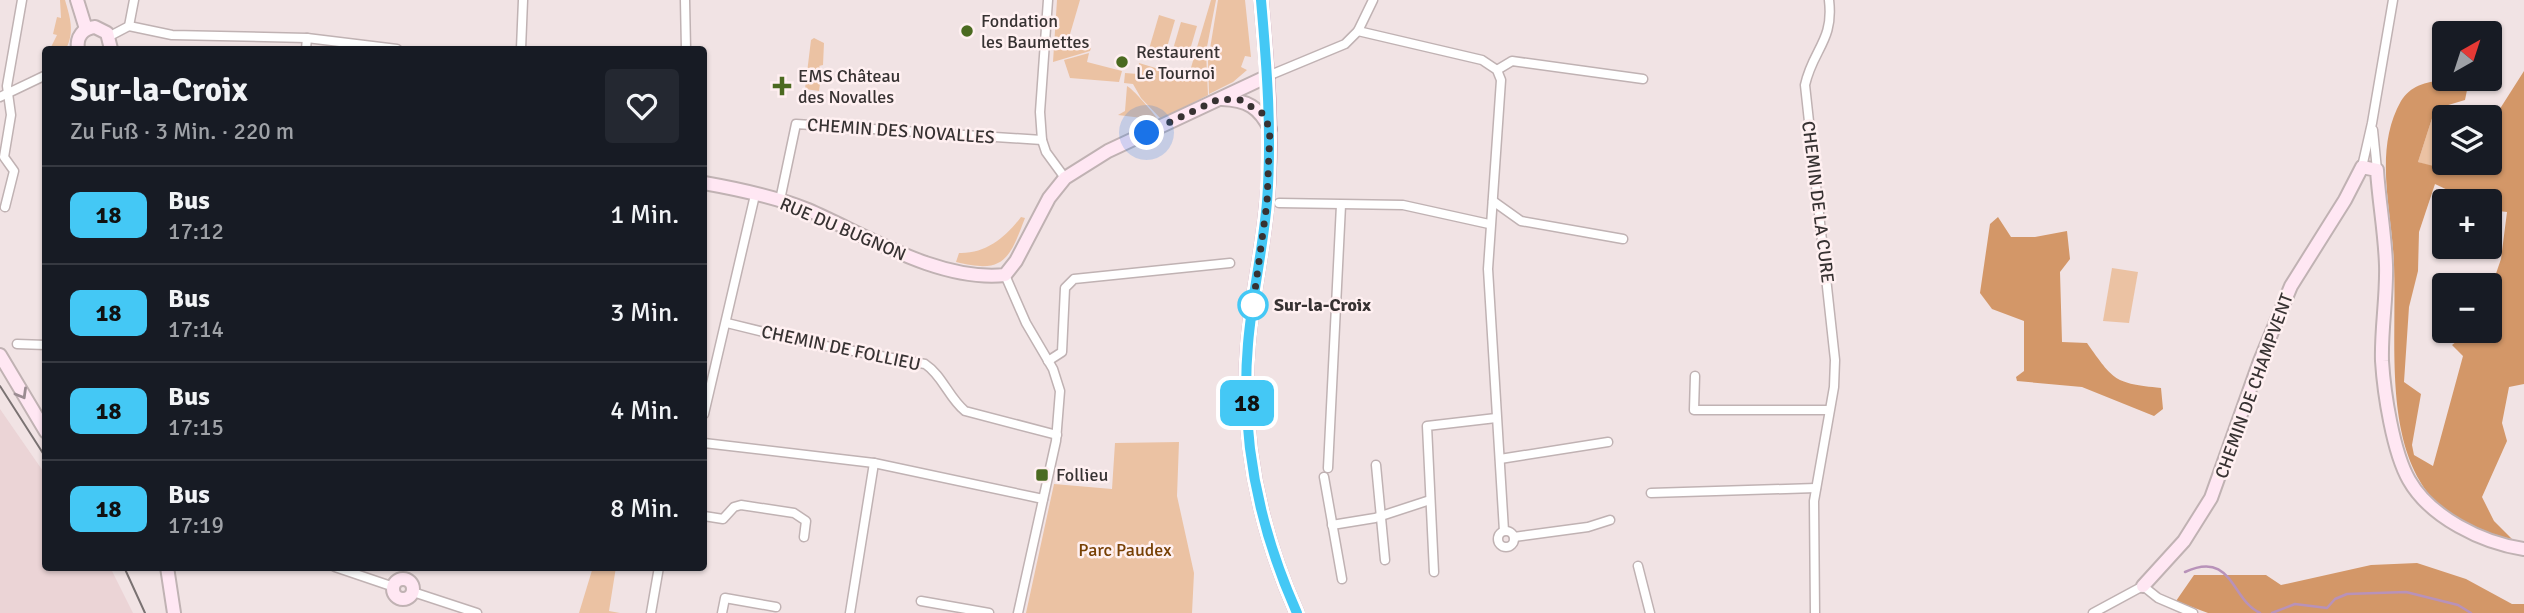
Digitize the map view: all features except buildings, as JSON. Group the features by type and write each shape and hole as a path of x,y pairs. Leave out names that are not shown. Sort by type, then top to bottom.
{"main road":[{"path":"1261,0 1270,129 1267,203 1248,344 1247,424 1254,484 1268,541 1297,613"}],"street":[{"path":"5,207 14,171 4,157 11,114 4,96 22,0"},
{"path":"77,0 86,29"},
{"path":"78,46 79,36 86,29 100,28 111,43 129,26 134,0"},
{"path":"522,46 523,0"},
{"path":"685,0 686,46"},
{"path":"1048,0 1040,112 1042,140 1046,152 1065,178"},
{"path":"1018,613 1057,435 1060,391 1005,275 1016,261 1049,198 1065,178 1108,151 1268,76 1336,50 1358,32 1373,0"},
{"name":"CHEMIN DE LA CURE","path":"1815,613 1813,556 1816,488 1834,387 1833,336 1804,85 1810,61 1831,27 1829,0"},
{"name":"CHEMIN DE CHAMPVENT","path":"2143,586 2184,541 2211,498 2260,361 2291,286 2345,200 2362,167 2393,0"},
{"path":"129,26 172,35 307,38 372,46"},
{"path":"1358,32 1467,55 1482,60 1497,71 1502,89 1489,224 1488,269 1499,410 1496,418 1504,531 1499,536 1501,545 1510,546 1514,537"},
{"path":"306,46 307,38"},
{"path":"1497,71 1512,61 1643,79"},
{"path":"4,96 42,77"},
{"path":"1219,99 1248,103 1262,113 1270,129"},
{"name":"CHEMIN DE CHAMPVENT","path":"2372,123 2376,170"},
{"name":"CHEMIN DES NOVALLES","path":"780,200 796,124 1042,140"},
{"path":"2362,167 2376,170 2386,267 2383,370 2396,442 2408,478 2426,502 2447,518 2494,542 2524,549"},
{"name":"RUE DU BUGNON","path":"707,184 780,200 907,257 976,275 1005,275"},
{"path":"707,402 755,195"},
{"path":"1493,201 1521,221 1623,239"},
{"path":"1279,203 1403,205 1489,224"},
{"path":"1328,468 1341,205"},
{"path":"1048,361 1062,352 1065,288 1074,279 1230,263"},
{"name":"CHEMIN DE FOLLIEU","path":"727,323 809,343 925,364 934,370 954,402 965,411 1057,435"},
{"path":"17,344 42,345"},
{"path":"0,355 42,425"},
{"path":"1695,376 1694,410 1829,410"},
{"path":"1434,572 1427,426 1496,418"},
{"path":"1500,459 1608,442"},
{"path":"707,443 874,463 1043,499"},
{"path":"850,613 874,463"},
{"path":"1376,465 1385,561"},
{"path":"1324,477 1342,579"},
{"path":"1651,493 1816,488"},
{"path":"1332,525 1382,515 1430,500"},
{"path":"707,516 723,519 741,505 794,513 806,521 804,537"},
{"path":"1504,531 1514,537 1588,527 1610,520"},
{"path":"1638,566 1650,613"},
{"path":"168,571 174,613"},
{"path":"347,571 394,587"},
{"path":"651,613 658,571"},
{"path":"401,599 394,593 394,587 400,580 409,580 477,613"},
{"path":"401,599 410,597 409,580"},
{"path":"2093,613 2108,608 2143,586 2158,598 2193,613"},
{"path":"722,613 724,598 776,607"},
{"path":"397,613 401,599"},
{"path":"921,601 989,613"}],"shaded area":[{"path":"2524,71 2524,384 2509,387 2502,423 2507,441 2482,497 2494,521 2512,539 2467,525 2435,501 2414,469 2402,432 2396,391 2394,264 2386,181 2388,140 2401,101 2414,88 2432,82 2432,91 2467,91 2465,100 2448,105 2432,105 2432,118 2418,162 2432,166 2432,175 2502,175 2502,106"},
{"path":"1998,217 2011,237 2035,237 2067,231 2070,259 2060,272 2062,342 2087,343 2110,373 2124,382 2161,388 2163,409 2154,416 2082,387 2017,381 2016,377 2024,371 2024,321 1992,309 1980,293 1990,224"},
{"path":"0,409 42,470 42,571 112,571 133,613 0,613"},
{"path":"2417,563 2466,579 2512,604 2524,604 2524,613 2208,613 2176,601 2194,575 2266,575 2281,585 2371,565"}],"green space":[{"path":"60,0 65,0 71,24 70,37 67,46 52,46 57,35 53,34 57,17 61,18"},
{"path":"1057,0 1080,0 1068,41 1091,48 1090,51 1053,62"},
{"path":"1211,0 1216,0 1206,52 1208,95 1161,119 1141,98 1133,84 1124,83 1125,73 1138,74 1139,63 1198,81 1190,77 1190,71"},
{"path":"1218,0 1245,0 1251,57 1245,56 1241,67 1247,70 1233,82 1209,94 1208,61"},
{"path":"1159,15 1175,20 1165,54 1149,49"},
{"path":"1181,22 1197,26 1187,60 1171,56"},
{"path":"814,38 824,43 823,65 819,66 822,70 819,91 805,89 811,40"},
{"path":"1089,53 1087,62 1122,71 1119,82 1070,78 1064,60"},
{"path":"1127,86 1158,120 1118,115 1125,111"},
{"path":"2432,118 2432,167 2418,162"},
{"path":"1021,217 1025,218 1014,244 1002,260 985,266 956,262 959,253 978,251 995,243"},
{"path":"2112,268 2138,272 2129,323 2103,321"},
{"name":"Parc Paudex","path":"1179,442 1177,496 1194,573 1192,613 1026,613 1054,484 1112,489 1115,443"},
{"path":"592,571 615,571 609,611 620,613 579,613"}],"waterway":[{"path":"2185,572 2201,567 2213,567 2230,579 2250,607 2260,613"},
{"path":"2272,613 2295,604 2327,608 2335,599 2347,594 2406,592 2458,605 2471,613"}],"tram line":[{"path":"0,386 42,452"},
{"path":"126,571 145,613"}],"bus line":[{"name":"18","path":"1261,0 1270,103 1269,146 1267,203 1248,344 1247,424 1254,484 1268,541 1297,613"}],"place":[{"name":"Fondation les Baumettes","path":"967,31"},
{"name":"Restaurent Le Tournoi","path":"1122,62"},
{"name":"EMS Château des Novalles","path":"782,86"},
{"name":"Sur-la-Croix","path":"1253,305"},
{"name":"Follieu","path":"1042,475"}],"route":[{"path":"1147,133 1219,99 1240,100 1262,113 1270,129 1267,203 1253,305"}]}
